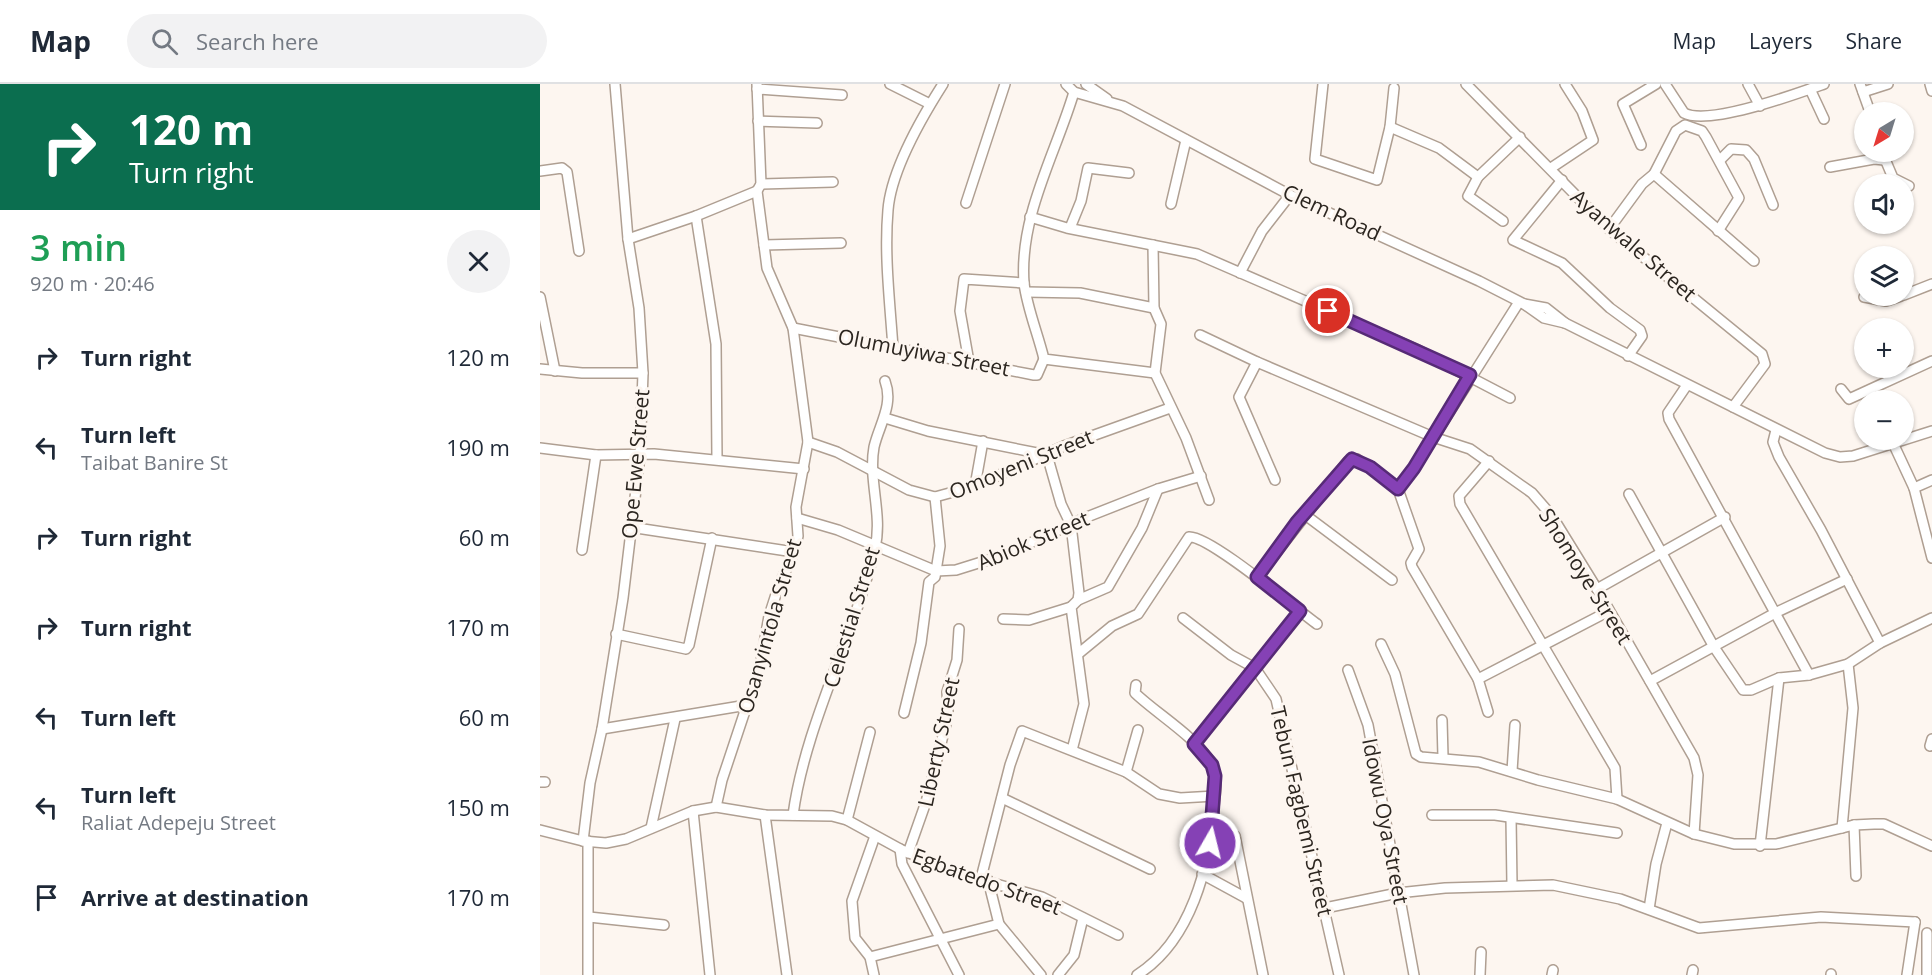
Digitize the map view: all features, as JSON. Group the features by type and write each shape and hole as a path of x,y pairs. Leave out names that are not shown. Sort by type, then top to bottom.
{"street":[{"name":"Ope Ewe Street","path":"588,975 589,917 585,841 590,783 602,729 640,456 643,373 639,308 628,238 615,84"},
{"path":"890,84 930,104"},
{"path":"893,348 888,209 896,176 930,104 943,84"},
{"path":"966,203 1005,84"},
{"name":"Clem Road","path":"1066,84 1074,92 1123,106 1290,195 1366,228 1521,303 1546,308 1565,323 1628,356"},
{"path":"1086,84 1111,102"},
{"path":"1323,84 1315,159 1377,180 1390,127 1394,88"},
{"name":"Ayanwale Street","path":"1466,84 1609,229 1756,348 1766,359 1765,364 1733,407"},
{"path":"1551,168 1593,140 1582,111 1565,84"},
{"path":"1641,145 1623,104 1656,84"},
{"path":"1665,84 1679,108 1689,116 1760,106 1824,84"},
{"path":"1749,84 1760,106"},
{"path":"1861,88 1888,84"},
{"path":"1930,84 1932,91"},
{"path":"757,87 842,95"},
{"name":"Osanyintola Street","path":"716,807 760,666 775,597 794,552 798,536 796,507 808,442 793,328 767,268 759,187 757,87"},
{"path":"1810,89 1824,119"},
{"path":"1074,92 1030,217 1025,288 1044,359 1155,373"},
{"path":"758,121 817,123"},
{"path":"1609,229 1642,184 1654,174 1676,131 1685,125 1702,131 1739,198 1718,231"},
{"path":"1390,127 1440,148 1478,177"},
{"path":"1503,221 1468,196 1478,177 1520,137"},
{"path":"1171,204 1186,140"},
{"path":"1720,160 1731,149 1746,150 1754,159 1773,205"},
{"path":"1830,167 1858,162"},
{"path":"540,171 562,168 567,172 579,251"},
{"path":"1070,228 1080,201 1088,168 1129,173"},
{"path":"1654,174 1754,261"},
{"path":"1562,180 1513,240 1562,263 1611,308 1640,330 1642,336 1628,356 1825,453 1840,457 1853,456 1871,450"},
{"path":"628,238 696,216 759,187 833,182"},
{"path":"1240,273 1262,231 1290,195"},
{"path":"696,216 716,344 717,459"},
{"path":"1030,217 1070,228 1197,254 1418,350 1470,375 1510,398"},
{"path":"764,245 841,243"},
{"path":"1153,245 1154,308 1161,324 1155,373 1201,476 1209,500"},
{"path":"969,362 960,310 964,279 1080,293 1154,308"},
{"path":"1914,291 1932,284"},
{"path":"540,297 555,371"},
{"path":"1398,489 1433,437 1470,375 1521,303"},
{"name":"Olumuyiwa Street","path":"793,328 806,328 893,348 1037,375 1044,359"},
{"name":"Shomoye Street","path":"1200,335 1257,362 1433,437 1470,449 1512,476 1545,506 1597,589 1698,767 1694,834"},
{"path":"1841,389 1849,399 1932,361"},
{"path":"1257,362 1239,397 1275,480"},
{"path":"540,369 643,373"},
{"name":"Celestial Street","path":"793,815 808,750 876,546 874,446 885,418 888,397 885,381"},
{"path":"1687,385 1668,416 1777,612 1809,675"},
{"name":"Omoyeni Street","path":"808,442 873,470 909,490 935,498 975,486 1047,454 1170,408"},
{"path":"885,418 928,431 1047,454 1061,504 1071,525 1078,654 1084,704 1072,750"},
{"path":"1776,430 1773,442 1779,457 1880,643"},
{"path":"1914,437 1932,431"},
{"path":"975,486 983,441"},
{"path":"540,448 596,455 717,459 804,469"},
{"path":"1896,450 1914,488 1932,558"},
{"path":"582,550 596,455"},
{"path":"1257,577 1304,514 1352,459 1370,467 1398,489 1419,549 1411,563 1412,567 1478,679 1488,712"},
{"path":"1488,461 1458,500 1615,768 1617,799"},
{"name":"Abiok Street","path":"936,572 956,570 987,562 1158,489 1201,476"},
{"path":"1914,488 1932,480"},
{"path":"1003,619 1029,620 1075,604 1108,587 1142,528 1158,489"},
{"path":"1629,494 1714,646 1743,690 1751,690 1779,678 1809,675 1848,664 1880,643 1932,618"},
{"path":"904,713 921,643 929,582 935,577 940,546 935,498"},
{"path":"1304,514 1392,580"},
{"path":"1597,589 1725,517"},
{"path":"797,518 838,530 936,572"},
{"path":"630,527 794,552"},
{"path":"1078,654 1112,626 1138,614 1189,537 1203,540 1257,577 1317,624"},
{"path":"616,634 686,649 700,603 712,538"},
{"path":"1650,681 1777,612 1847,579"},
{"path":"1194,744 1300,611"},
{"path":"1478,679 1609,611"},
{"name":"Tebun Fagbemi Street","path":"1183,618 1232,655 1255,668 1272,689 1282,719 1339,975"},
{"name":"Liberty Street","path":"904,851 926,802 946,724 948,711 946,692 957,660 959,629"},
{"path":"1381,644 1395,674 1416,754 1421,757 1479,762 1617,799 1694,834 1734,844 1760,846 1820,835 1854,825 1884,824 1932,846"},
{"path":"1842,828 1852,708 1848,664"},
{"name":"Idowu Oya Street","path":"1348,669 1368,725 1414,975"},
{"path":"1760,846 1779,678"},
{"path":"1136,685 1135,693 1194,744 1212,765 1215,796 1212,834 1202,874 1189,911 1175,938 1159,959 1137,975"},
{"path":"602,729 675,719 747,705"},
{"path":"651,828 675,719"},
{"path":"1442,720 1443,758"},
{"path":"1512,771 1515,725"},
{"path":"1126,772 1138,730"},
{"path":"847,819 870,732"},
{"path":"1041,975 999,924 985,879 1002,798 1022,732 1126,772 1159,794 1180,798 1215,796"},
{"path":"1002,798 1150,869"},
{"name":"Egbatedo Street","path":"540,830 585,841 618,841 693,811 716,807 765,815 821,814 847,819 904,851 950,871 985,879 1042,897 1118,935"},
{"path":"693,811 710,975"},
{"path":"765,815 787,975"},
{"path":"1432,815 1511,818 1617,833"},
{"path":"1511,818 1512,885"},
{"path":"1649,909 1656,864 1667,823"},
{"path":"1854,825 1856,876"},
{"path":"874,975 870,957 855,938 852,901 875,836"},
{"path":"1235,836 1263,975"},
{"path":"904,851 902,864 959,975"},
{"path":"1202,874 1246,897"},
{"path":"1325,908 1398,892 1512,885 1560,887 1620,899 1700,928 1821,917 1915,922 1930,933 1927,975"},
{"path":"589,917 664,925"},
{"path":"1058,975 1074,955 1083,918"},
{"path":"1907,975 1915,922"},
{"path":"870,957 999,924"},
{"path":"1480,975 1481,952"}],"route":[{"path":"1210,843 1216,787 1215,776 1212,765 1194,744 1300,611 1257,577 1297,522 1348,461 1357,459 1398,489 1414,468 1470,375 1328,311"}]}
